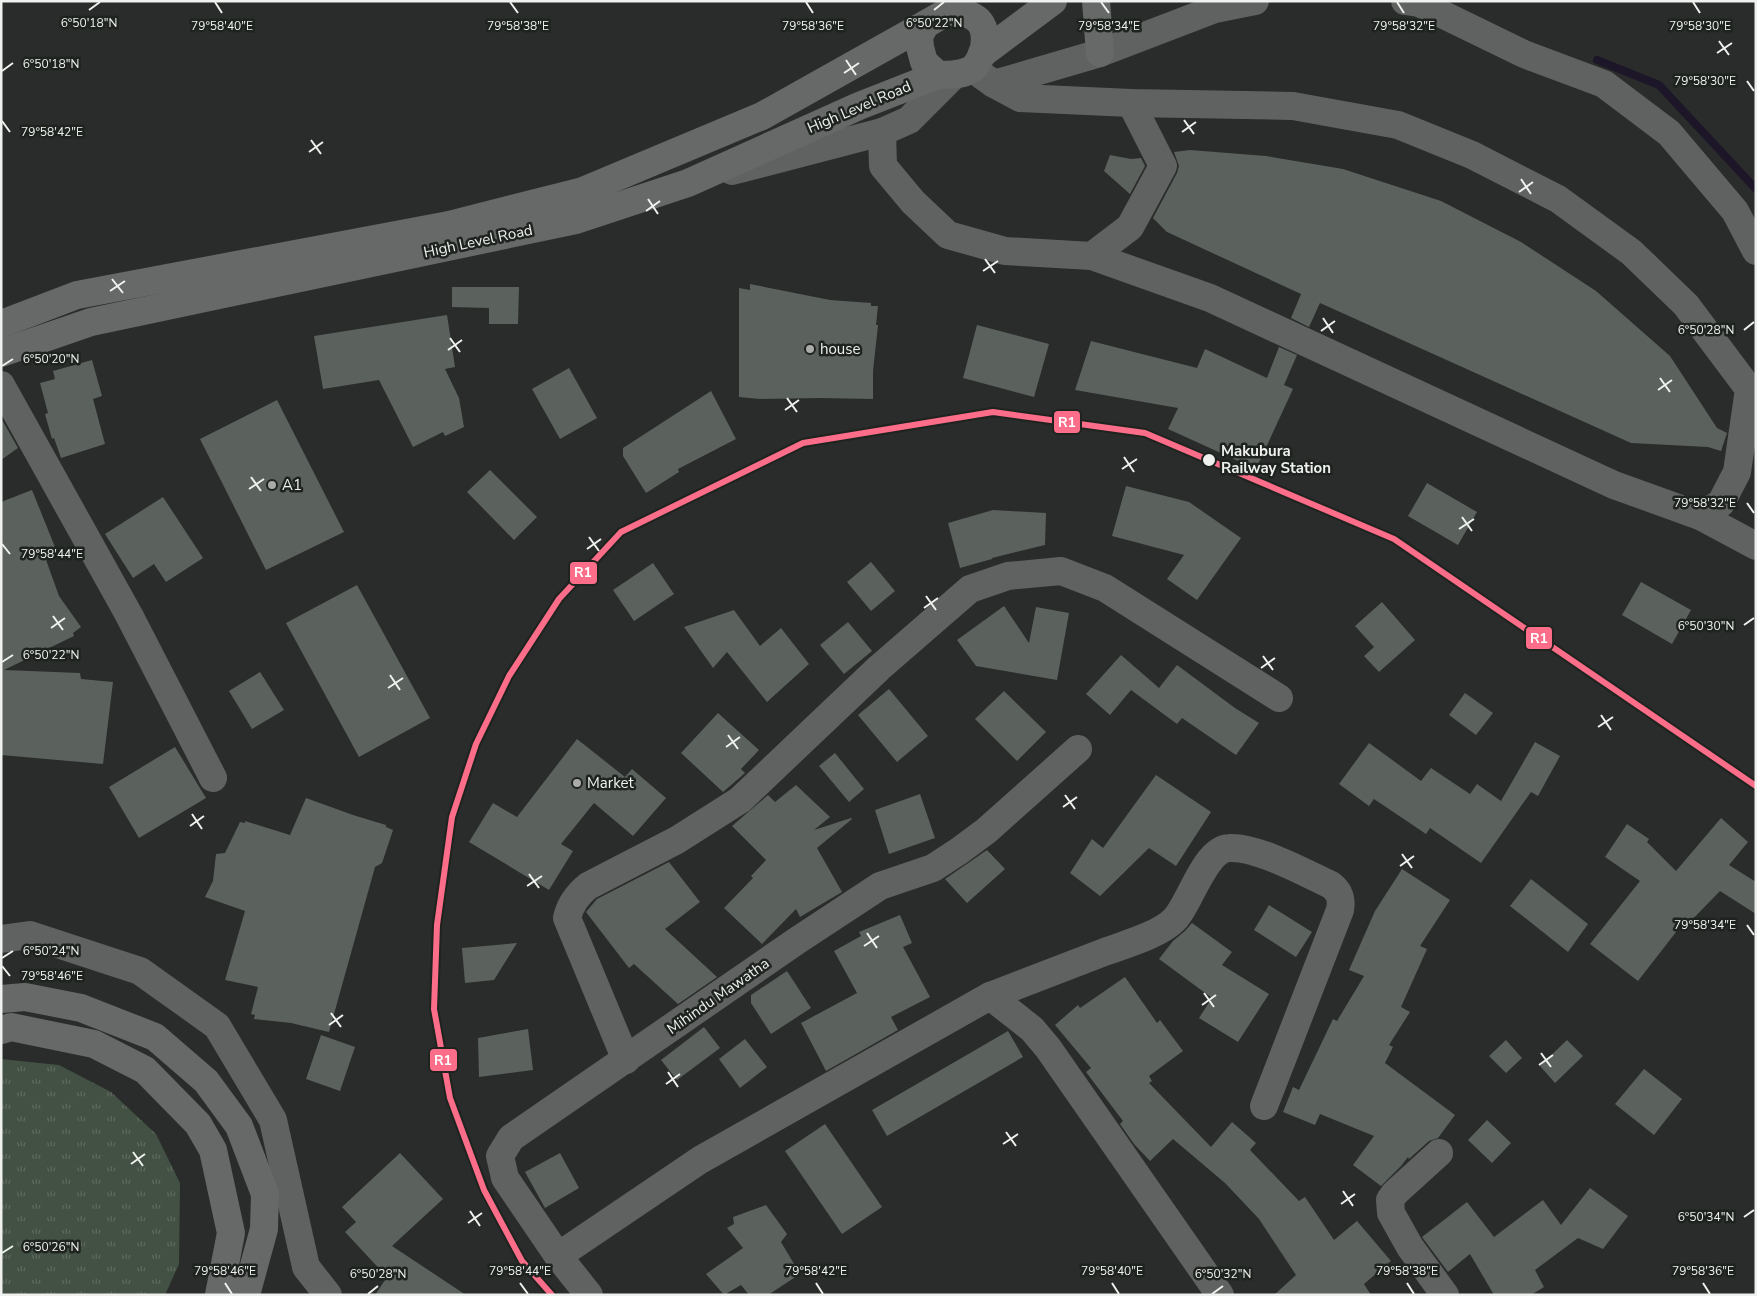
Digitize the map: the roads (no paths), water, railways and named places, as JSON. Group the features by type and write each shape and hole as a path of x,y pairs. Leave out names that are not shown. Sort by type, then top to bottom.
{"highway":[{"name":"High Level Road","path":"1,353 91,322 576,220 688,183 859,106 968,71 1053,1"},
{"path":"1096,1 1100,54"},
{"path":"958,5 980,21 986,34 968,71 924,62 920,47 919,36 926,24 958,5"},
{"name":"High Level Road","path":"1,324 77,295 449,225 583,191 762,116 926,24"},
{"path":"1,999 25,996 90,1011 155,1037 206,1081 239,1126 265,1194 264,1229 246,1295"},
{"path":"1,1030 11,1027 94,1044 145,1070 198,1124 213,1150 231,1233 219,1295"}],"street":[{"path":"688,183 882,132 909,120 968,71 1100,54 1215,9 1255,1"},
{"path":"1405,1 1419,3 1524,54 1604,84 1669,133 1735,211 1756,251"},
{"path":"968,71 1020,98 1131,103 1293,106 1398,125 1472,155 1558,200 1631,252 1686,305 1749,389"},
{"path":"1092,256 1130,228 1163,166 1131,103"},
{"path":"882,132 883,166 913,202 948,235 1005,251 1092,256 1210,298 1614,485 1700,516 1756,546"},
{"path":"1700,516 1721,503 1737,472 1749,389 1756,363"},
{"path":"1,385 129,614 213,778"},
{"path":"626,1060 568,918 569,908 574,900 588,886 677,840 740,800 879,668 970,589 1008,576 1061,571 1105,588 1278,698"},
{"name":"Mihindu Mawatha","path":"589,1295 558,1256 504,1178 500,1156 511,1138 880,886 933,868 959,851 986,831 1078,749"},
{"path":"558,1256 700,1160 990,996 1124,945 1164,927 1176,919 1207,865 1222,849 1228,848 1252,850 1331,885 1339,892 1341,902 1340,910 1264,1106"},
{"path":"1,939 30,935 140,971 217,1026 274,1120 306,1267 328,1295"},
{"path":"990,996 1032,1029 1048,1048 1220,1295"},
{"path":"1439,1153 1395,1193 1390,1200 1391,1213 1410,1247 1445,1295"}],"waterway":[{"path":"1597,60 1659,85 1756,189"}],"place":[{"name":"house","path":"810,349"},
{"name":"Makubura Railway Station","path":"1209,460"},
{"name":"A1","path":"272,485"},
{"name":"Market","path":"577,783"}]}
